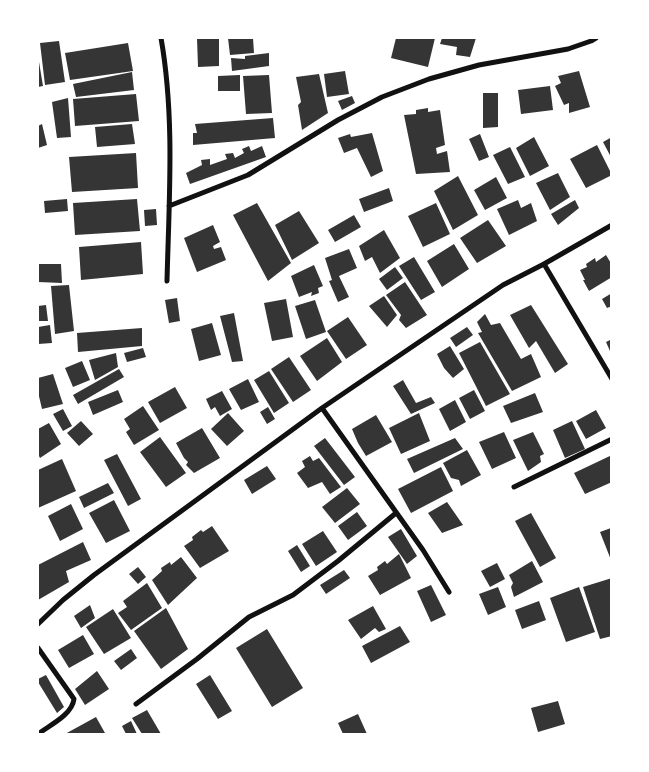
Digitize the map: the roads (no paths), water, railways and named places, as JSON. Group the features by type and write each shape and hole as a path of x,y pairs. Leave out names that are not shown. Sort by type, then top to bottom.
{"street":[{"path":"162,38 170,124 167,281"},
{"path":"169,206 248,175 338,120 382,96 429,79 479,65 568,49 596,38"},
{"path":"38,624 63,600 94,575 322,408 503,285 612,225"},
{"path":"544,264 612,379"},
{"path":"322,408 423,550 449,592"},
{"path":"514,487 612,439"},
{"path":"136,704 197,659 249,617 293,595 396,513"},
{"path":"38,648 74,699 73,705 67,712 38,734"}]}
